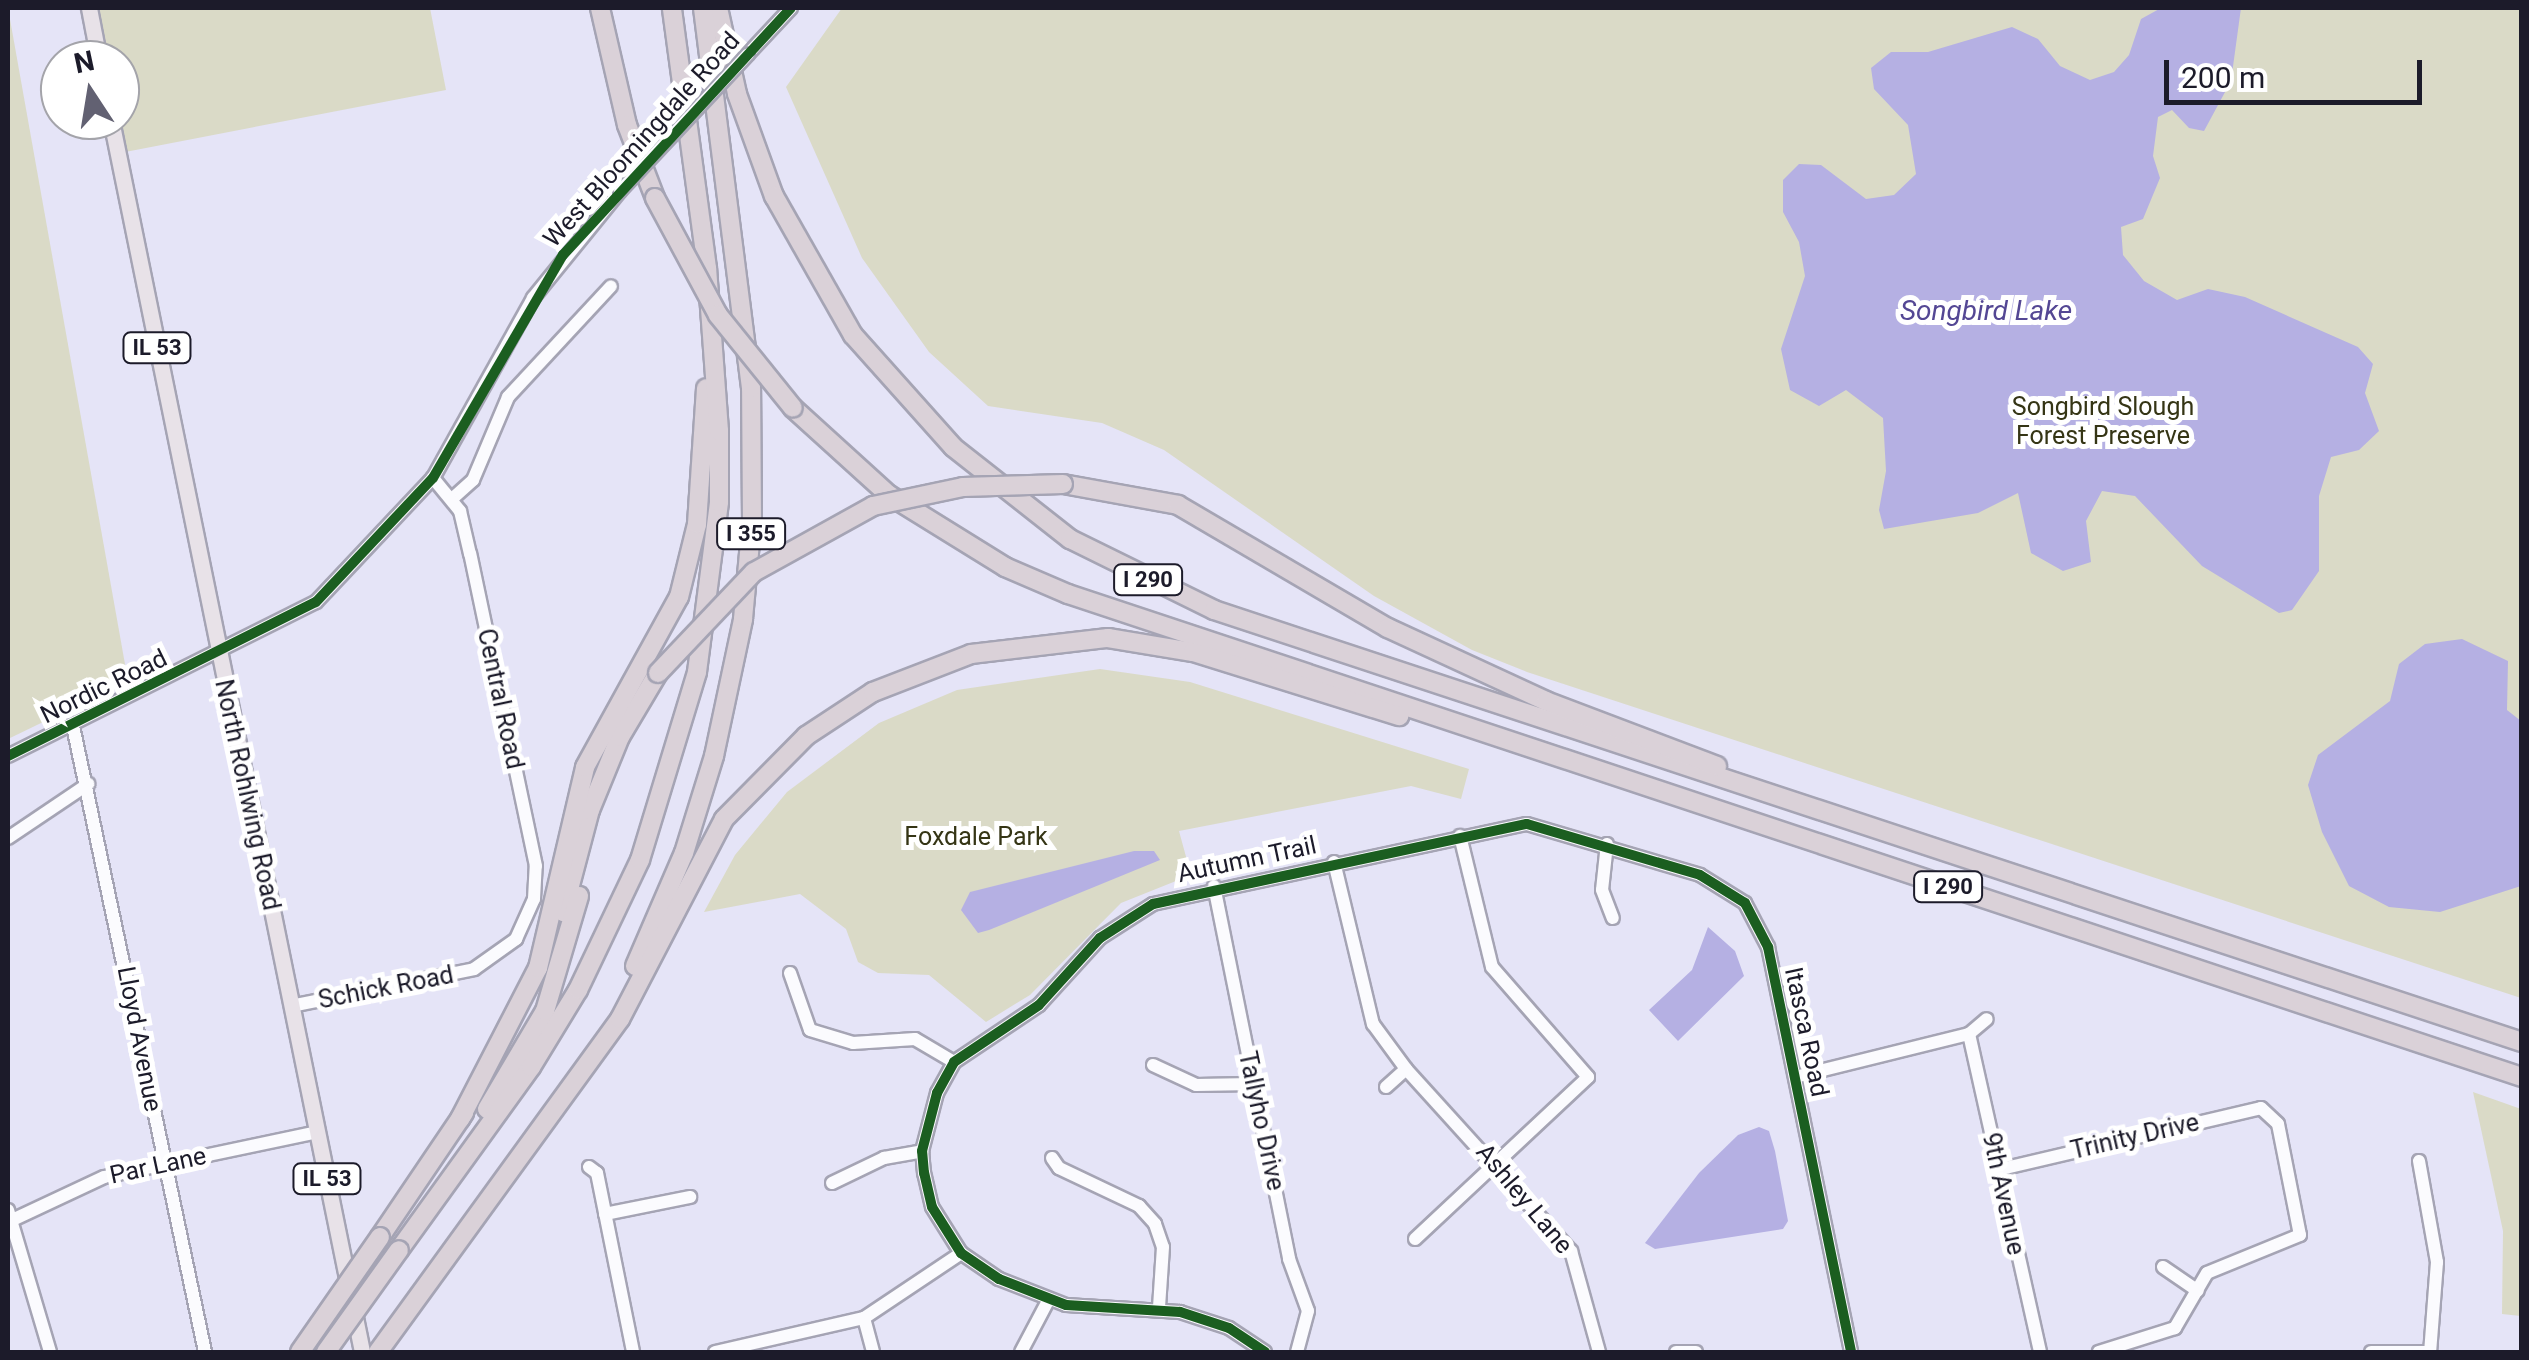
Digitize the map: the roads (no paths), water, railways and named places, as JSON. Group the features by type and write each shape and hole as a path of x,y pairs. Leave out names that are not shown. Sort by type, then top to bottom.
{"highway":[{"name":"I 290","path":"600,8 627,124 655,198 718,315 793,408 890,496 1021,574 1682,800 2522,1077"},
{"name":"I 355","path":"326,1352 453,1178 578,990 640,860 682,734 719,502 706,268 672,8"},
{"name":"I 355","path":"378,1352 455,1252 600,1038 696,815 733,678 746,582 751,388 703,8"},
{"name":"I 290","path":"718,8 737,94 774,196 853,336 953,447 1070,539 1214,610 2522,1042"},
{"path":"460,1119 538,968 585,767 666,627 688,570 706,408 706,268"},
{"path":"300,1352 531,1012 620,737 658,673 754,572 873,506 963,487 1063,484 1178,505 1388,628 1546,702 1852,818"},
{"path":"600,1038 620,1018 700,856 762,776 806,736 873,692 970,654 1068,639 1179,649 1682,800"},
{"path":"453,1178 467,1138 545,1010 568,944 603,783"},
{"path":"391,1352 407,1311"}],"main road":[{"path":"88,8 95,40"},
{"name":"North Rohlwing Road","path":"115,140 362,1352"}],"street":[{"name":"West Bloomingdale Road","path":"218,650 316,602 433,478 537,291 620,191 791,8"},
{"path":"433,478 453,498 473,480 508,396 610,286"},
{"name":"Central Road","path":"453,498 536,866 534,899 524,928"},
{"name":"Nordic Road","path":"8,756 218,650"},
{"name":"Lloyd Avenue","path":"72,726 88,784 163,1165 205,1352"},
{"path":"8,838 88,784"},
{"name":"Itasca Road","path":"1460,836 1527,824 1607,844 1700,875 1745,903 1768,947 1851,1352"},
{"path":"1416,1238 1588,1076 1492,967 1460,836"},
{"name":"Autumn Trail","path":"954,1062 1039,1004 1128,916 1214,886 1460,836"},
{"path":"1607,844 1602,890 1613,918"},
{"name":"Ashley Lane","path":"1334,862 1366,1007 1406,1069 1496,1164 1574,1255 1599,1352"},
{"name":"Tallyho Drive","path":"1214,886 1289,1259 1308,1312 1297,1352"},
{"name":"Schick Road","path":"291,1006 474,970 504,951 524,928"},
{"path":"790,973 810,1030 853,1044 915,1039 954,1062 936,1093 922,1151 932,1207 961,1253 998,1279 1049,1299 1079,1308 1160,1307 1228,1328 1266,1352"},
{"path":"1794,1076 1969,1034 1987,1020"},
{"name":"9th Avenue","path":"1969,1034 2040,1352"},
{"path":"1153,1065 1196,1085 1253,1084"},
{"path":"1386,1087 1406,1069"},
{"name":"Trinity Drive","path":"1998,1170 2262,1108 2278,1124 2300,1235 2207,1272 2198,1291"},
{"name":"Par Lane","path":"9,1218 86,1182 317,1132"},
{"path":"832,1183 884,1158 922,1151"},
{"path":"1052,1158 1058,1168 1139,1206 1155,1224 1163,1247 1160,1307"},
{"path":"2371,1352 2428,1352 2438,1262 2418,1161"},
{"path":"589,1167 597,1173 634,1352"},
{"path":"605,1214 690,1197"},
{"path":"9,1218 50,1352"},
{"path":"715,1352 864,1318 961,1253"},
{"path":"2098,1352 2175,1328 2198,1291 2163,1267"},
{"path":"1021,1352 1049,1299"},
{"path":"864,1318 872,1352"},
{"path":"1676,1352 1696,1352"}],"water":[{"name":"Songbird Lake","path":"2161,8 2241,8 2231,81 2204,131 2189,128 2172,110 2158,117 2153,156 2160,178 2143,219 2121,227 2123,255 2144,281 2177,300 2208,289 2245,297 2358,347 2373,364 2365,393 2379,431 2359,450 2331,457 2319,496 2319,571 2292,610 2279,613 2202,566 2135,496 2102,491 2086,521 2091,562 2063,571 2031,553 2018,493 1978,513 1884,529 1879,510 1886,471 1883,418 1846,390 1819,406 1790,390 1781,349 1805,276 1799,242 1783,212 1783,180 1799,164 1821,165 1866,199 1894,195 1916,174 1908,125 1874,89 1871,68 1891,52 1928,52 2012,27 2038,39 2060,66 2090,80 2114,72 2129,55 2141,19"},
{"path":"2462,639 2508,661 2507,710 2521,721 2521,886 2440,912 2389,907 2349,886 2322,832 2308,785 2318,755 2390,701 2399,664 2425,644"},
{"path":"1134,851 1154,851 1160,860 989,930 978,933 961,910 970,892"},
{"path":"1708,927 1735,951 1744,976 1678,1041 1649,1010 1692,970"},
{"path":"1759,1127 1769,1131 1775,1151 1788,1221 1783,1229 1655,1249 1645,1243 1699,1173 1738,1135"}],"park label":[{"name":"Songbird Slough Forest Preserve","path":"2103,422"},
{"name":"Foxdale Park","path":"976,837"}]}
